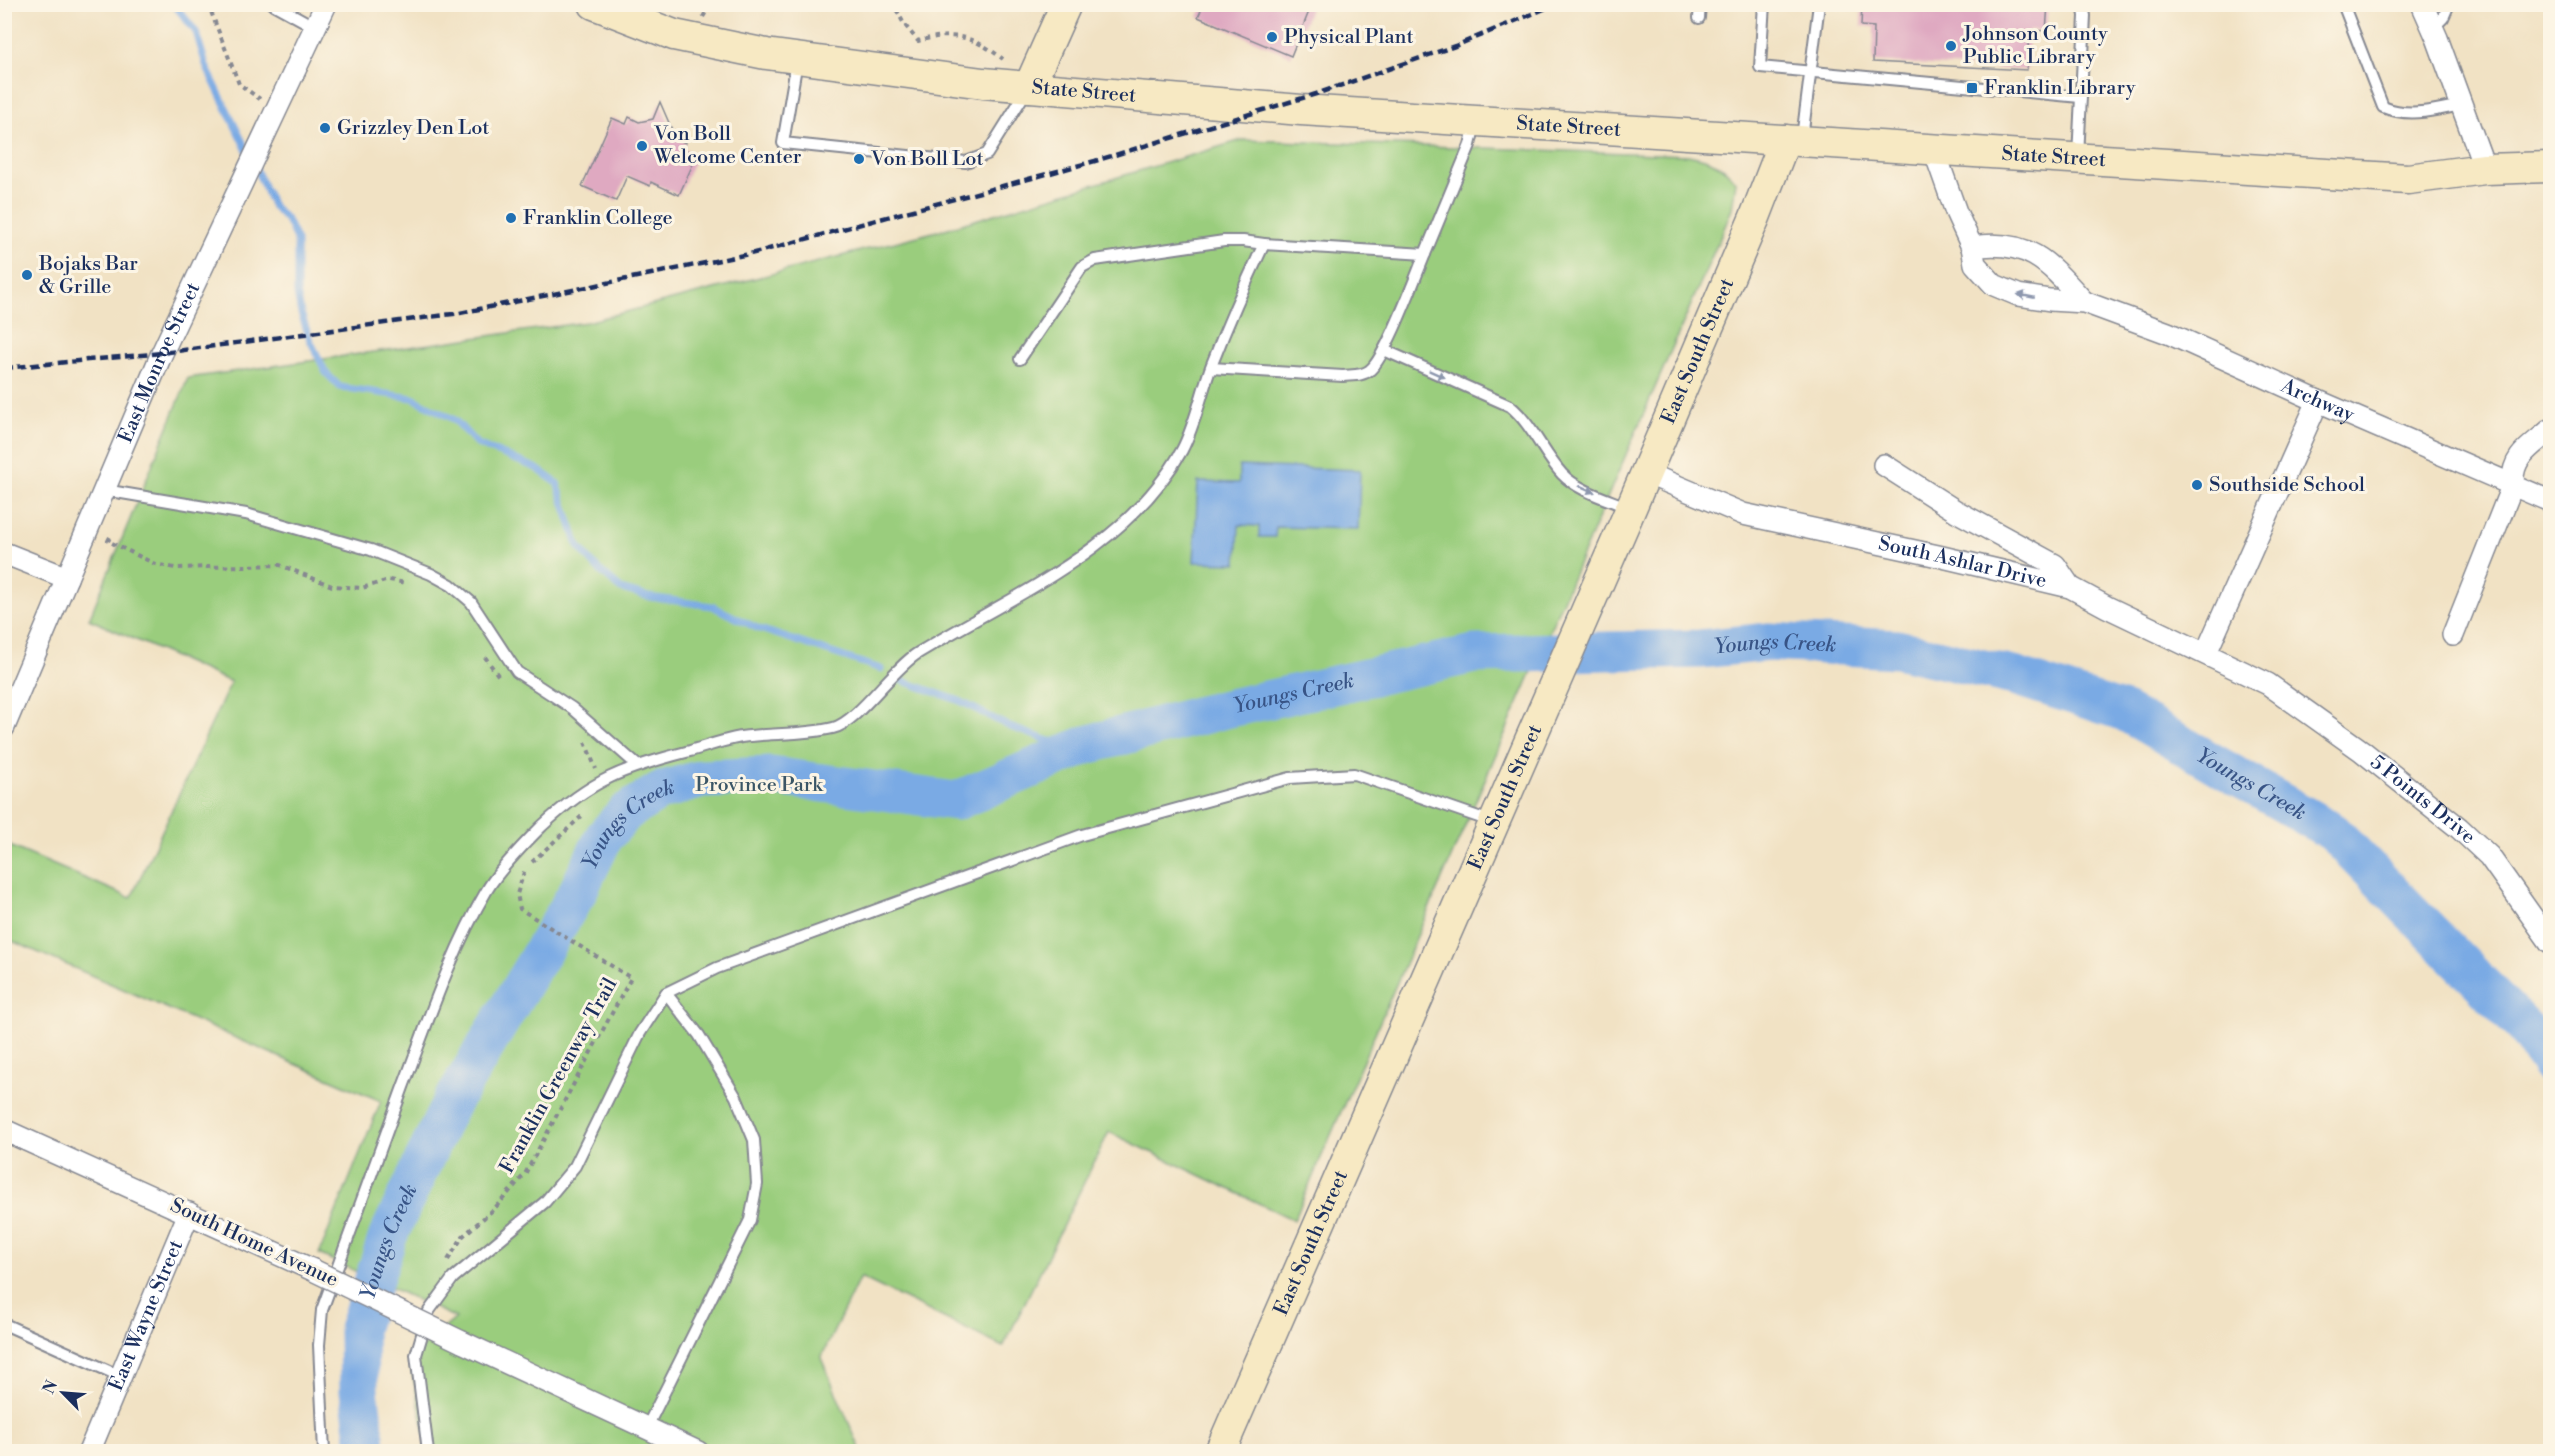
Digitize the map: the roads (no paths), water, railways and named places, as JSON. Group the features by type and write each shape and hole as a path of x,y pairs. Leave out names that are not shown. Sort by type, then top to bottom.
{"street":[{"name":"East Monroe Street","path":"4,727 162,353 326,4"},
{"name":"State Street","path":"594,4 674,35 798,58 983,83 1020,76 1223,105 2408,178 2485,169 2550,167"},
{"path":"1020,76 1066,4"},
{"path":"2422,4 2485,169"},
{"name":"East South Street","path":"1220,1452 1628,516 1755,217 1793,141"},
{"name":"Archway","path":"1934,150 1956,212 1972,247 1975,264 1994,285 2018,295 2085,302 2168,333 2318,401 2550,501"},
{"name":"Archway","path":"1972,247 1994,244 2011,245 2034,254 2063,278 2085,302"},
{"path":"2206,654 2318,401"},
{"path":"2453,634 2513,484 2512,472 2516,461 2550,430"},
{"path":"1884,465 1938,500 2055,565 2070,587"},
{"name":"South Ashlar Drive","path":"1646,473 1743,514 1927,553 2070,587 2268,684"},
{"path":"4,553 67,578"},
{"name":"5 Points Drive","path":"2268,684 2362,751 2458,828 2489,856 2550,942"},
{"name":"South Home Avenue","path":"4,1130 313,1270 698,1452"},
{"name":"East Wayne Street","path":"89,1452 189,1213"}],"lane":[{"path":"273,4 315,27"},
{"path":"1699,18 1700,4"},
{"path":"1764,4 1760,67 2080,97"},
{"path":"1793,141 1812,73 1819,4"},
{"path":"2078,159 2085,16 2083,4"},
{"path":"2343,4 2384,107 2405,112 2422,112 2461,105"},
{"path":"2433,28 2443,18 2449,4"},
{"path":"798,58 783,143 966,162 987,154 1020,76"},
{"path":"1211,368 1343,376 1364,374 1373,368 1384,350 1425,254 1470,145 1476,119"},
{"path":"1020,359 1082,267 1095,260 1224,241 1425,254"},
{"path":"324,1452 319,1345 322,1310 450,965 488,887 540,829 579,794 600,781 637,765 739,738 838,727 862,707 895,670 915,655 1090,551 1143,503 1172,466 1188,438 1211,368 1235,306 1264,244"},
{"path":"1384,350 1510,406 1520,414 1546,453 1572,483 1628,516"},
{"path":"104,490 246,513 371,550 431,574 451,585 471,602 518,672 572,708 637,765"},
{"path":"428,1452 416,1355 429,1311 453,1278 545,1202 575,1166 640,1033 666,993 717,968 1082,835 1290,778 1354,774 1493,822"},
{"path":"647,1427 746,1229 757,1184 754,1140 736,1097 699,1035 666,993"},
{"path":"4,1324 120,1376"}],"water":[{"path":"1239,466 1360,470 1358,529 1276,527 1275,537 1259,537 1259,526 1239,525 1237,563 1194,562 1198,482 1239,483"}],"waterway":[{"path":"174,4 196,32 207,68 250,157"},
{"path":"255,167 273,206 287,220 297,241 297,293 301,313 310,340 326,373 340,387 413,398 455,420 477,444 536,468 557,483 578,546 596,567 621,589 649,597 712,606 757,628 881,669"},
{"name":"Youngs Creek","path":"367,1452 359,1391 358,1329 388,1236 448,1109 577,893 604,837 626,812 660,791 702,779 771,776 956,801 1086,745 1221,710 1474,654 1700,649 1769,642 1897,649 2014,676 2125,712 2333,832 2525,1028 2550,1065"},
{"path":"900,680 960,701 1010,727 1050,741 1086,745"}],"railway":[{"path":"4,368 162,353 460,313 754,253 1095,161 1316,94 1455,46 1556,4"}],"place":[{"name":"Physical Plant","path":"1272,37"},
{"name":"Johnson County Public Library","path":"1951,46"},
{"name":"Franklin Library","path":"1972,88"},
{"name":"Grizzley Den Lot","path":"325,128"},
{"name":"Von Boll Welcome Center","path":"642,146"},
{"name":"Von Boll Lot","path":"859,159"},
{"name":"Franklin College","path":"511,218"},
{"name":"Bojaks Bar & Grille","path":"27,275"},
{"name":"Southside School","path":"2197,485"}],"park label":[{"name":"Province Park","path":"759,785"}]}
